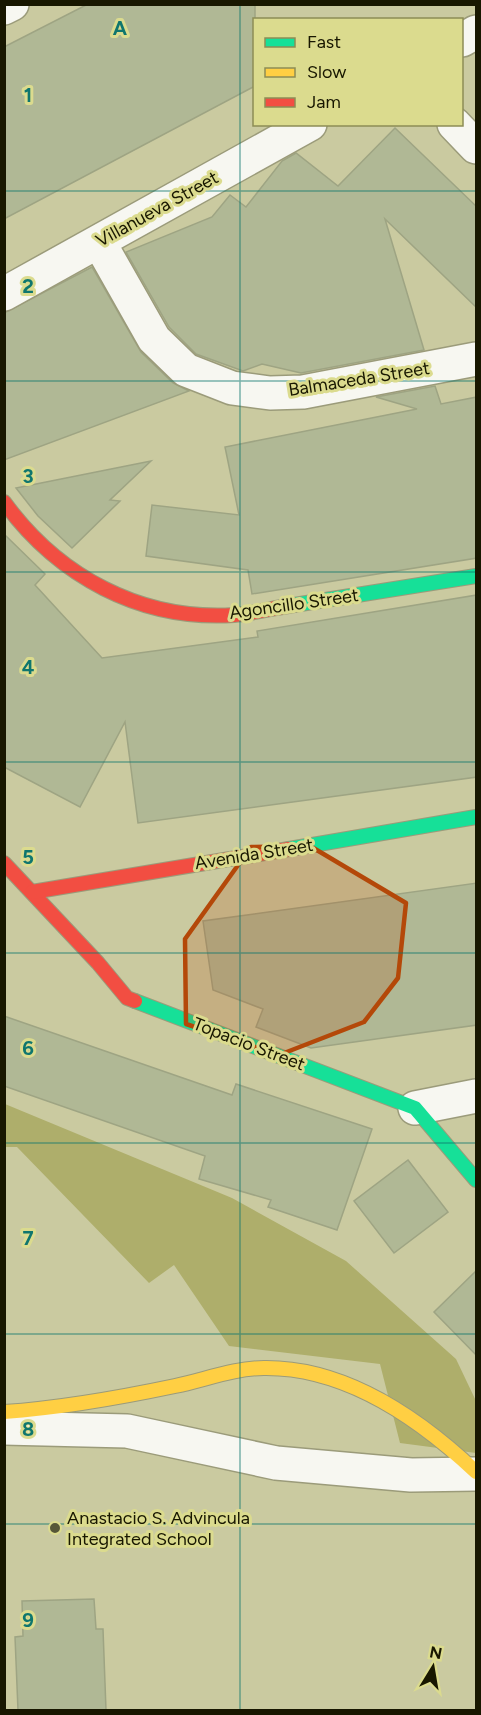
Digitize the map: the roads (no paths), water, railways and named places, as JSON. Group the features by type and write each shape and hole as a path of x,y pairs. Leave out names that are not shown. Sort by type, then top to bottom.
{"street":[{"path":"4,8 12,4"},
{"path":"463,39 477,32"},
{"name":"Villanueva Street","path":"4,294 305,126"},
{"path":"456,126 477,147"},
{"name":"Balmaceda Street","path":"99,242 154,339 186,370 231,388 270,393 303,392 477,359"},
{"name":"Agoncillo Street","path":"4,502 20,526 59,563 107,592 161,608 226,615 477,576"},
{"name":"Avenida Street","path":"32,892 477,817"},
{"name":"Topacio Street","path":"4,863 127,998 415,1108 477,1180"},
{"path":"415,1108 477,1096"},
{"path":"4,1412 54,1410 264,1368 298,1372 360,1389 393,1406 460,1456 477,1473"},
{"path":"4,1428 127,1431 299,1465 411,1475 477,1473"}],"place":[{"name":"Anastacio S. Advincula Integrated School","path":"55,1528"}]}
